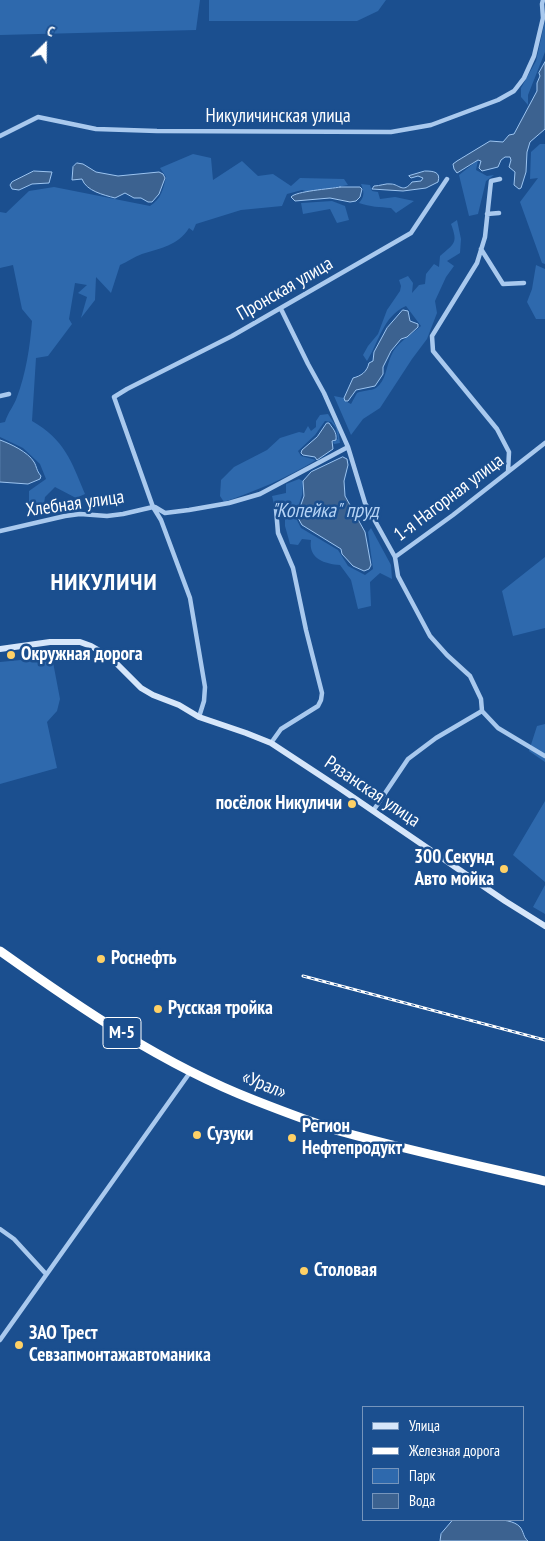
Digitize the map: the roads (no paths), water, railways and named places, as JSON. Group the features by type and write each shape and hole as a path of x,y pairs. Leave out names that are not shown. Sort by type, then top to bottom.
{"highway":[{"name":"«Урал»","path":"0,951 77,1005 139,1044 252,1100 338,1130 545,1182"}],"street":[{"name":"Никуличинская улица","path":"0,136 38,117 96,129 391,132 431,125 498,100 514,91 524,78 534,56 543,18 543,0"},
{"name":"Пронская улица","path":"153,507 114,398 127,389 281,309 411,233 447,179"},
{"path":"500,179 492,181 485,237 477,263 432,336 433,351 496,429 509,452 508,472"},
{"path":"487,214 499,213"},
{"path":"481,249 503,284 524,283"},
{"name":"1-я Нагорная улица","path":"281,309 324,393 348,447 365,503 395,557 453,515 545,443"},
{"path":"0,396 9,394"},
{"path":"153,507 165,513 229,503 260,494 348,447"},
{"path":"153,507 161,520 190,598 205,687 204,701 199,717"},
{"name":"Хлебная улица","path":"0,532 65,516 80,514 107,516 153,507"},
{"path":"271,743 281,729 318,706 322,693 293,568 278,534 276,510"},
{"path":"395,557 398,576 430,636 470,676 481,699 482,710 498,728 545,756"},
{"name":"Рязанская улица","path":"0,649 50,642 80,642 91,646 110,657 141,688 153,695 179,705 199,717 271,743 544,923"},
{"path":"373,811 408,759 436,738 482,710"},
{"path":"0,1340 191,1071"},
{"path":"0,1229 14,1239 46,1274"}],"water":[{"path":"545,62 545,129 530,142 527,152 526,172 521,188 519,189 514,185 515,172 509,167 510,157 505,157 501,160 498,167 482,171 479,168 481,161 478,160 457,173 453,164 457,161 490,141 503,142 509,135 514,134 537,91 539,73"},
{"path":"77,163 83,164 96,172 118,176 159,172 165,178 159,194 152,202 141,198 134,198 125,193 115,198 87,187 82,179 72,180 73,167"},
{"path":"34,171 52,172 49,183 32,184 19,190 12,189 10,185 12,182"},
{"path":"425,171 438,174 438,182 426,188 403,191 372,189 374,186 387,184 394,184 404,188 412,182 421,181 423,178 418,176 411,178 409,176"},
{"path":"340,187 360,187 362,189 360,197 356,201 350,202 330,198 295,201 291,197 306,192"},
{"path":"403,310 408,311 410,321 418,324 418,327 407,337 401,339 391,351 383,367 383,374 375,386 356,390 348,401 345,401 344,398 353,378 363,373 369,363 373,361 374,352 387,328"},
{"path":"327,423 329,423 336,435 336,440 332,441 333,449 317,460 315,457 303,455 301,453 302,450 317,437"},
{"path":"0,440 28,455 41,476 40,479 28,484 0,482"},
{"name":"\"Копейка\" пруд","path":"343,457 347,459 348,465 344,481 345,496 365,532 371,565 369,569 364,571 353,566 342,554 341,549 302,525 297,516 304,496 303,481 311,472"},
{"path":"452,1521 507,1521 515,1523 520,1527 528,1541 440,1541 441,1534"}],"railway":[{"path":"303,976 545,1040"}],"place":[{"name":"Окружная дорога","path":"11,655"},
{"name":"посёлок Никуличи","path":"352,804"},
{"name":"300 Секунд Авто мойка","path":"504,869"},
{"name":"Роснефть","path":"101,959"},
{"name":"Русская тройка","path":"158,1009"},
{"name":"Сузуки","path":"197,1135"},
{"name":"Регион Нефтепродукт","path":"292,1138"},
{"name":"Столовая","path":"304,1271"},
{"name":"ЗАО Трест Севзапмонтажавтоманика","path":"19,1345"}],"district":[{"name":"НИКУЛИЧИ","path":"104,583"}]}
